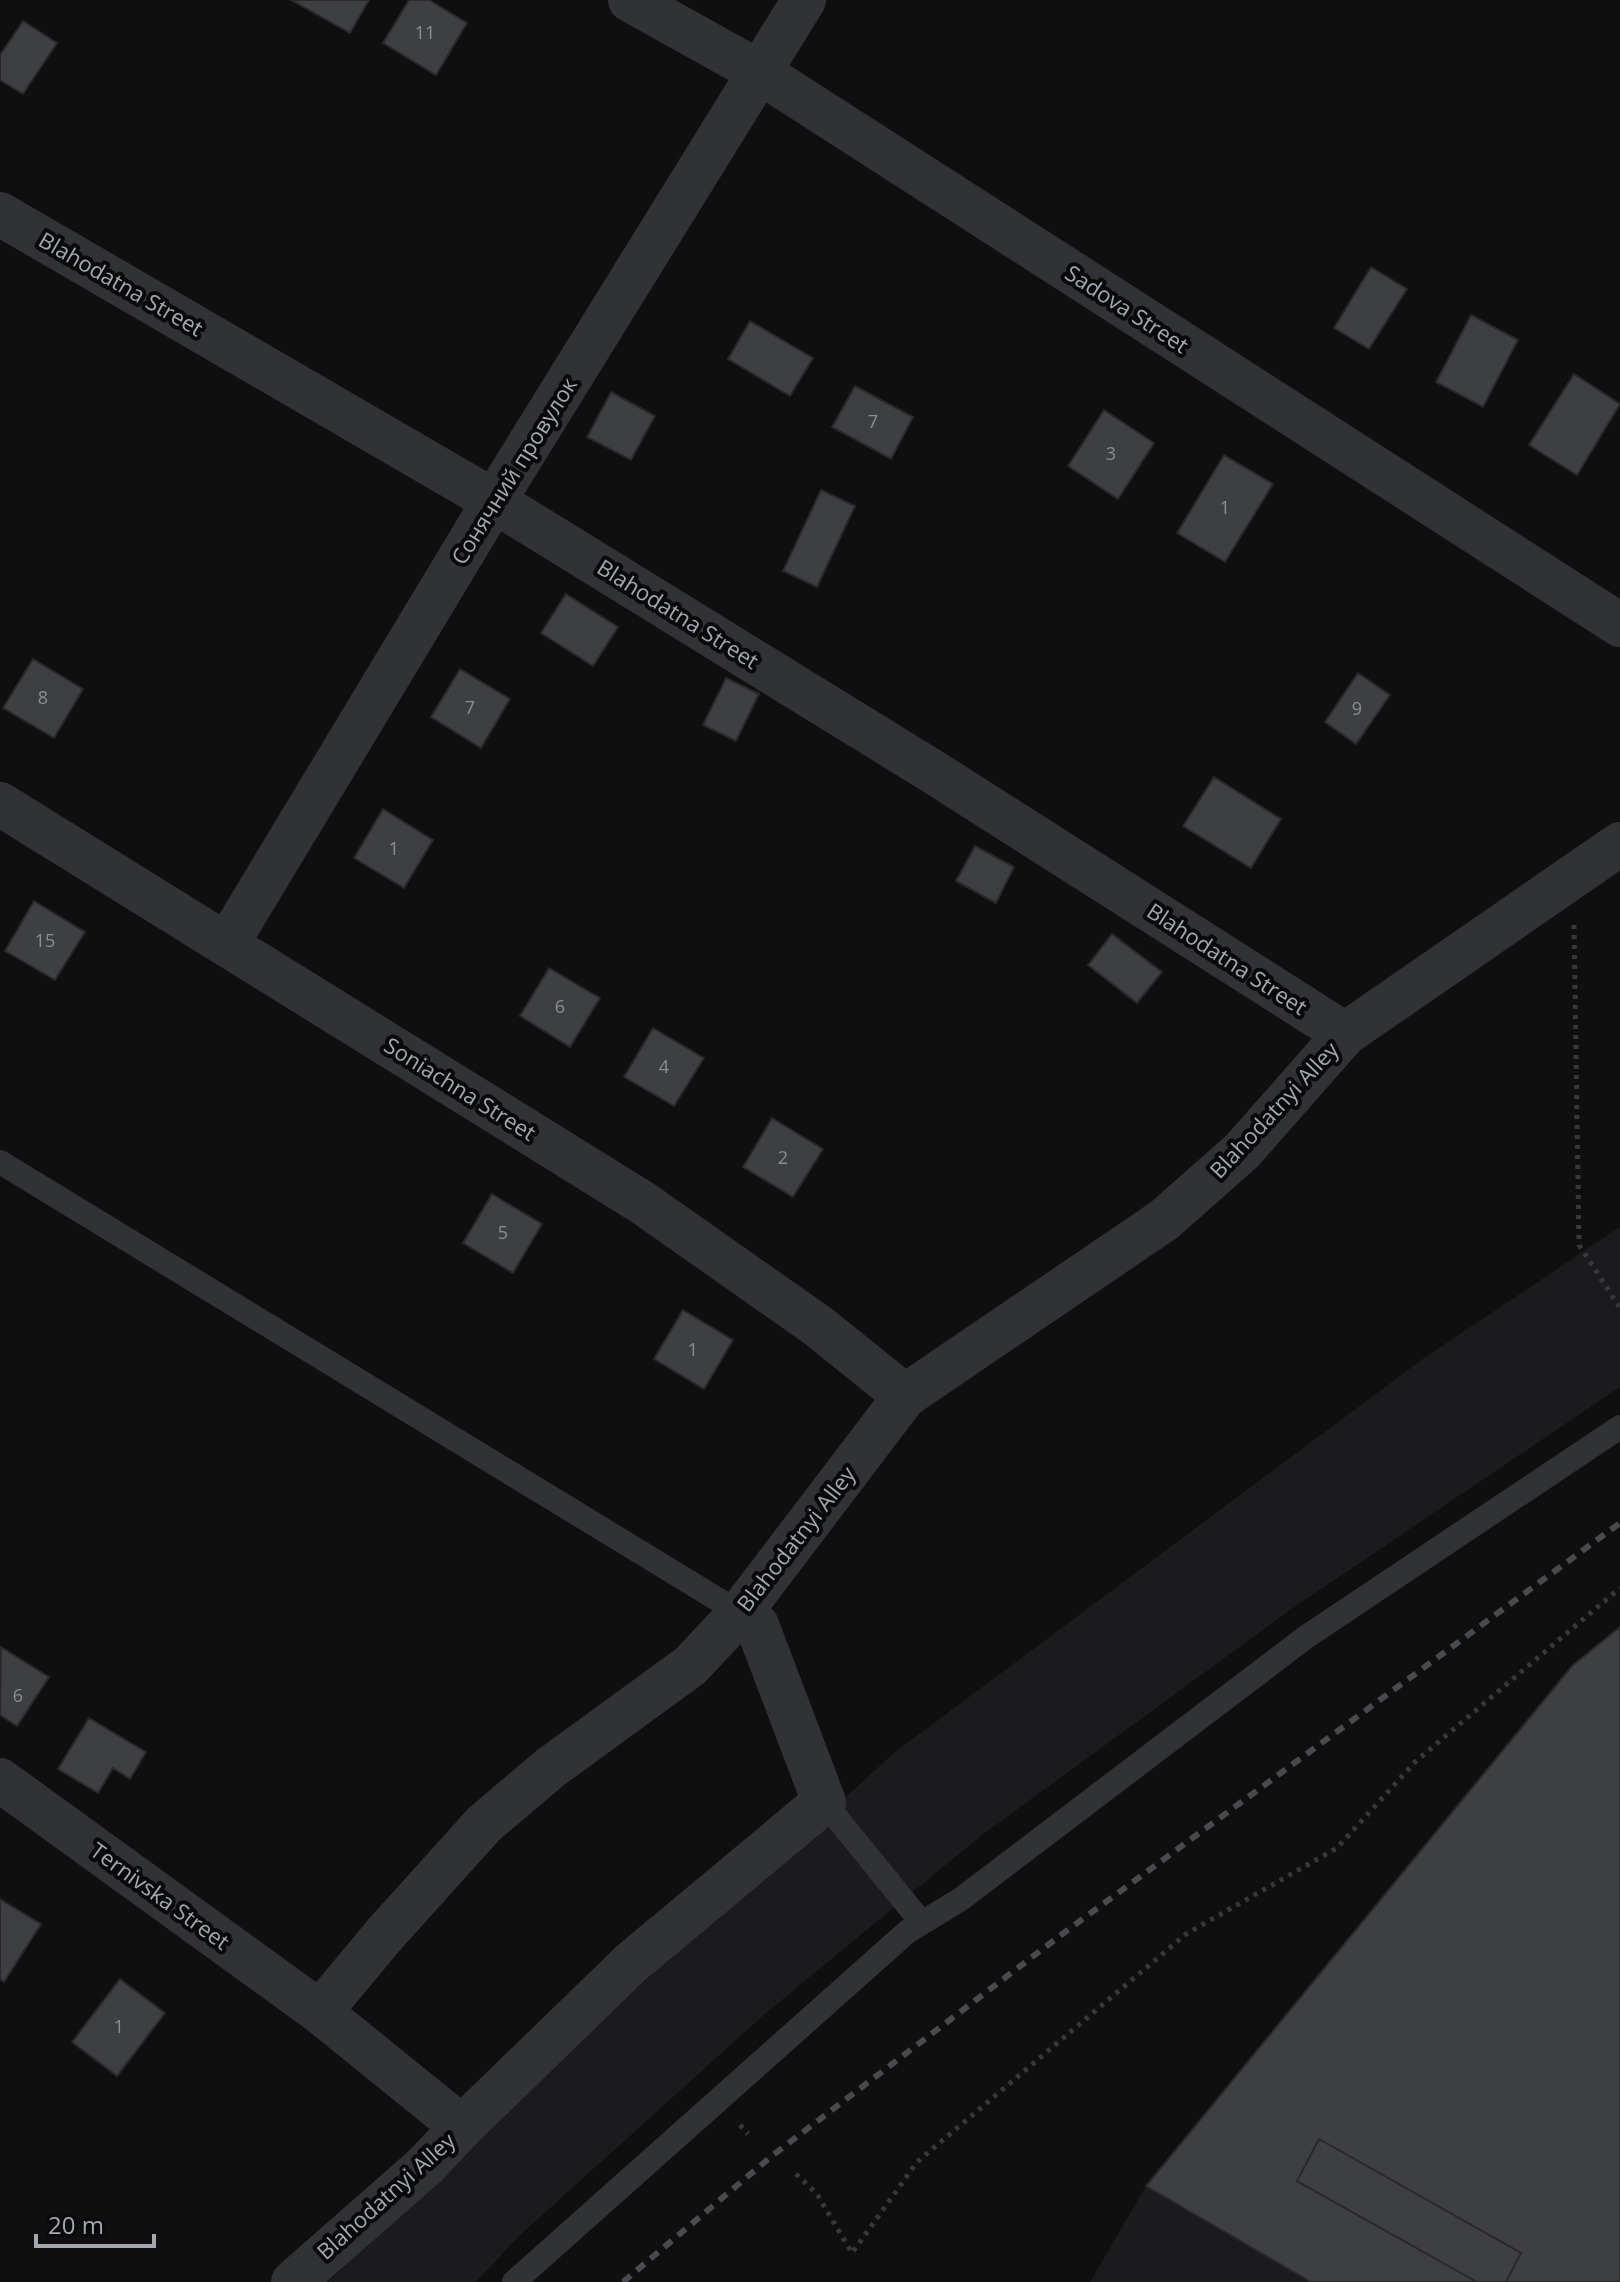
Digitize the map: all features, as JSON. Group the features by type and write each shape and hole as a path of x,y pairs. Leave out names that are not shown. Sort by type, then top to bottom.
{"street":[{"name":"Sadova Street","path":"630,0 761,73 1620,625"},
{"name":"Сонячний провулок","path":"227,944 494,501 804,0"},
{"name":"Blahodatna Street","path":"0,214 494,501 935,773 1345,1034"},
{"name":"Soniachna Street","path":"0,804 643,1203 818,1326 905,1396"},
{"name":"Blahodatnyi Alley","path":"293,2282 425,2166 462,2127 320,2012 484,1824 550,1768 690,1666 740,1613 905,1396 1164,1220 1242,1151 1345,1034 1620,844"},
{"path":"462,2127 631,1963 824,1802 757,1625 740,1613"},
{"name":"Ternivska Street","path":"0,1780 320,2012"}],"lane":[{"path":"0,1162 740,1613"},
{"path":"514,2282 907,1932 961,1899 1306,1637 1620,1427"},
{"path":"824,1802 922,1923"}],"path":[{"path":"1573,878 1579,1245 1620,1308"},
{"path":"796,2174 817,2194 852,2253 917,2162 1186,1934 1337,1848 1415,1762 1620,1588"}],"shaded area":[{"path":"1620,1227 1620,1387 1290,1610 982,1835 766,2013 518,2237 476,2282 328,2282 601,2021 895,1752 1424,1358"},
{"path":"1146,2186 1311,2282 1090,2282"}],"building":[{"path":"291,0 369,0 350,33"},
{"path":"409,0 429,0 467,23 436,75 383,43"},
{"path":"23,21 57,43 23,94 0,80 0,55"},
{"path":"1371,267 1407,289 1369,349 1334,328"},
{"path":"1471,315 1518,340 1483,407 1436,382"},
{"path":"750,321 813,358 790,396 728,359"},
{"path":"1574,374 1620,404 1577,475 1529,445"},
{"path":"855,386 913,417 891,459 832,427"},
{"path":"611,392 655,416 631,460 587,437"},
{"path":"1104,410 1154,443 1118,499 1068,466"},
{"path":"1224,455 1273,484 1225,562 1177,533"},
{"path":"821,490 855,506 817,587 783,571"},
{"path":"566,594 618,627 593,666 541,633"},
{"path":"33,659 83,689 54,738 3,708"},
{"path":"460,669 510,699 481,748 431,717"},
{"path":"1358,673 1390,695 1356,744 1325,722"},
{"path":"726,678 759,694 736,741 703,725"},
{"path":"1214,777 1281,819 1251,868 1183,826"},
{"path":"383,809 433,840 404,888 354,858"},
{"path":"975,846 1014,867 996,903 956,881"},
{"path":"34,901 85,932 55,980 5,951"},
{"path":"1112,934 1162,972 1137,1003 1088,965"},
{"path":"549,968 600,998 570,1047 520,1016"},
{"path":"653,1028 704,1058 674,1106 624,1077"},
{"path":"772,1118 823,1149 793,1197 743,1167"},
{"path":"492,1194 542,1224 513,1273 463,1243"},
{"path":"683,1310 733,1340 704,1389 654,1359"},
{"path":"1620,1627 1620,2282 1311,2282 1146,2186 1572,1666"},
{"path":"1,1647 49,1677 17,1726 0,1715"},
{"path":"89,1718 146,1752 130,1779 113,1768 98,1793 58,1769"},
{"path":"0,1899 41,1924 4,1982 0,1979"},
{"path":"120,1979 165,2013 117,2076 72,2042"},
{"path":"1319,2139 1521,2253 1506,2282 1477,2282 1297,2181"}],"railway":[{"path":"623,2282 773,2155 1061,1935 1620,1523"}]}
